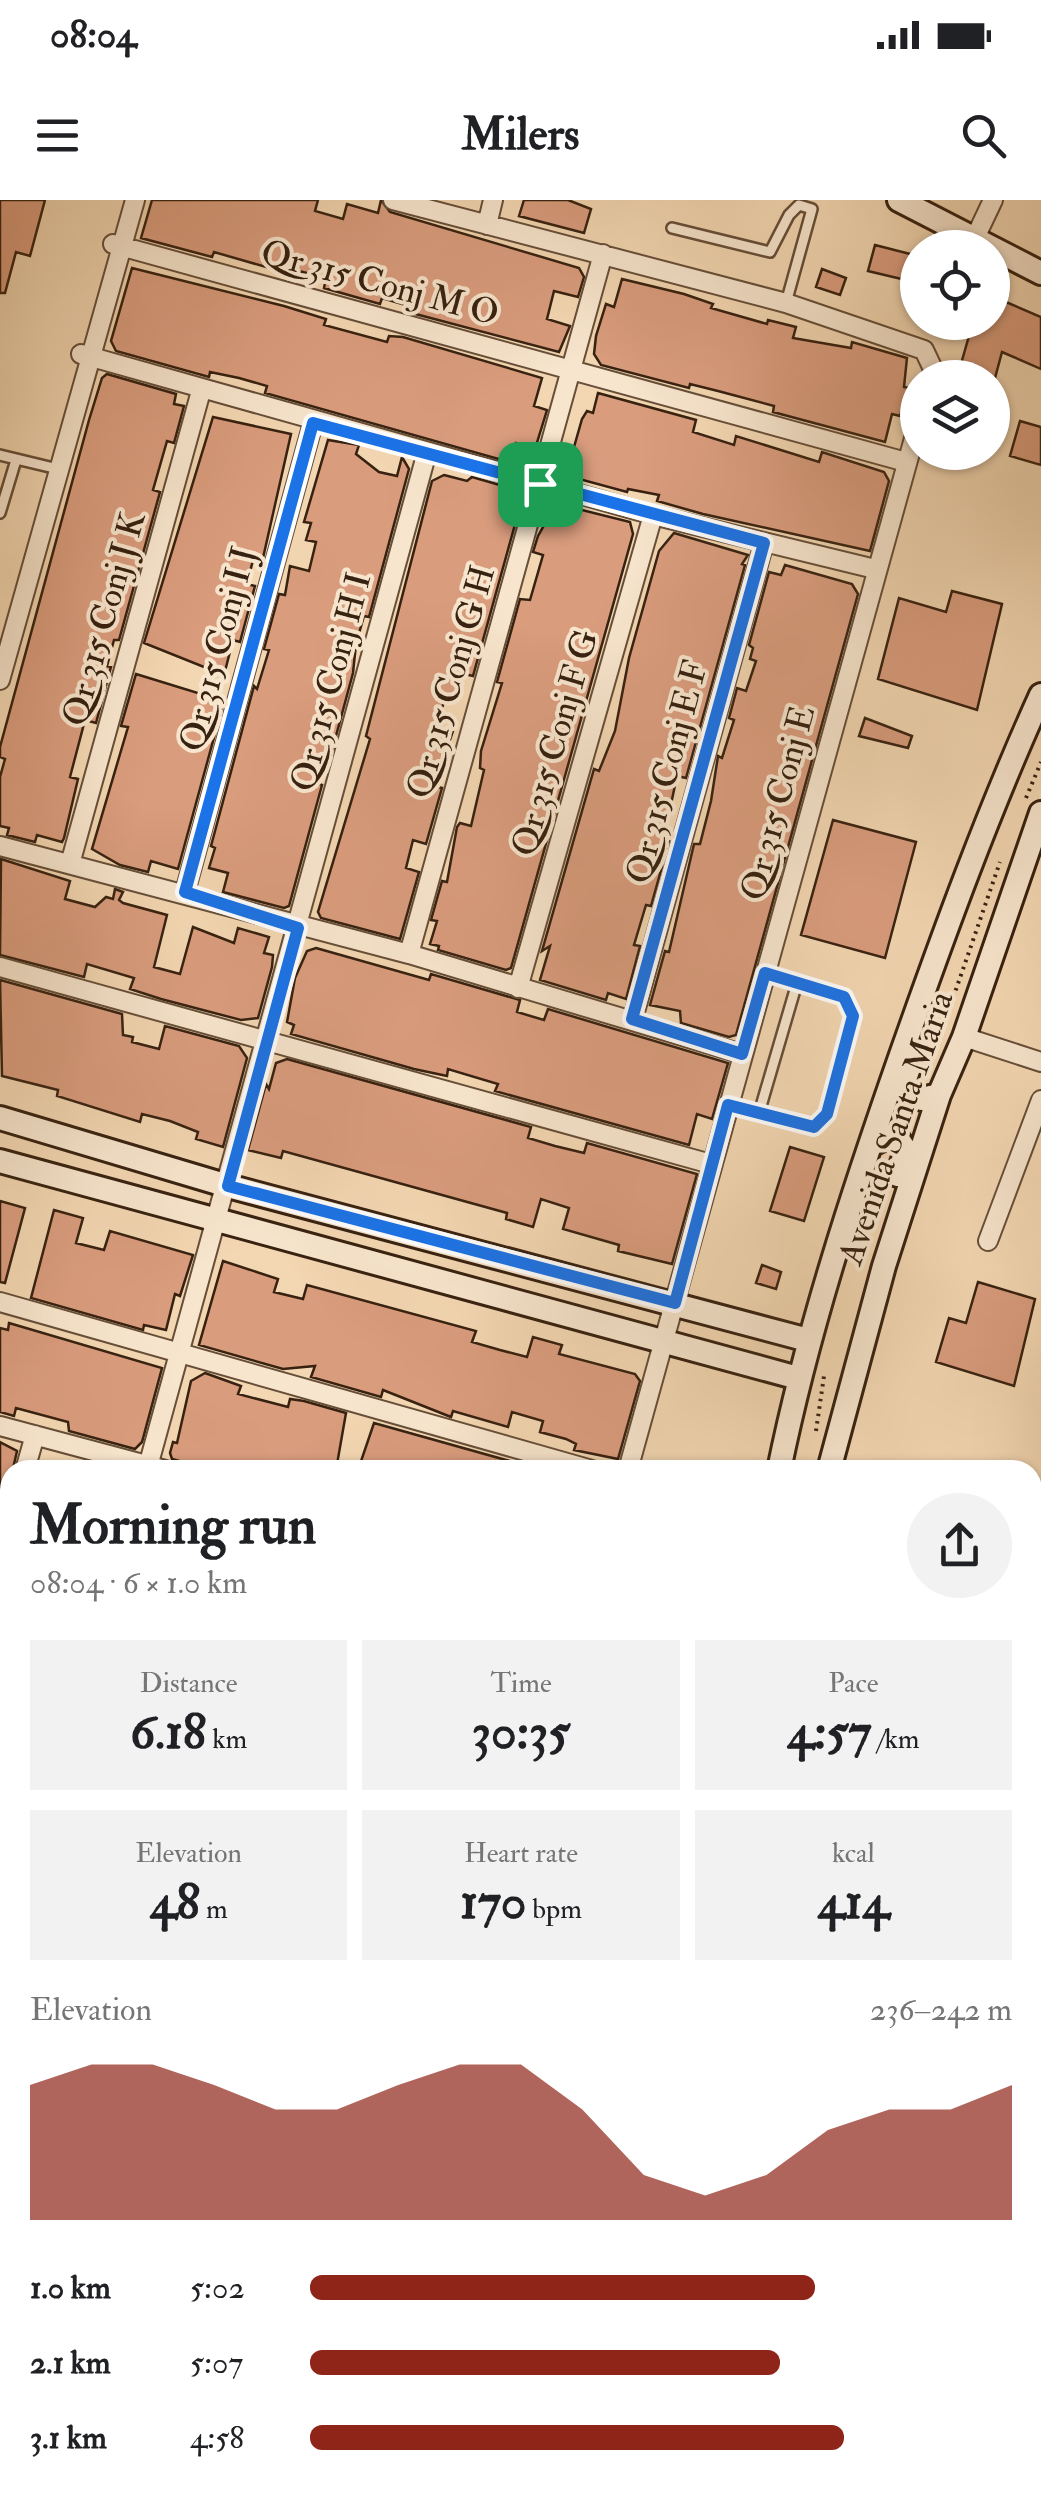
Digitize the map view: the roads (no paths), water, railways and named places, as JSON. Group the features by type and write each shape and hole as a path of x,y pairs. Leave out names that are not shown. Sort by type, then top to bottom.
{"main road":[{"path":"898,200 959,230"},
{"path":"1010,257 1041,273"},
{"name":"Avenida Santa Maria","path":"781,1460 808,1340 870,1145 1002,780 1041,694"},
{"name":"Avenida Santa Maria","path":"832,1460 884,1266 939,1095 964,1037 1041,813"},
{"path":"939,948 934,1005 905,1080 914,1096 931,1099 939,1095"},
{"path":"0,1118 228,1186 808,1340"},
{"path":"870,1145 894,1136 906,1151 881,1230 884,1266"},
{"path":"0,1160 798,1378"}],"street":[{"path":"0,680 117,245 136,200"},
{"path":"393,200 786,304 924,350 929,360"},
{"path":"487,225 493,200"},
{"path":"979,230 993,200"},
{"name":"Qr 315 Conj M O","path":"117,245 900,460"},
{"name":"Qr 315 Conj G H","path":"409,954 603,254"},
{"path":"86,356 202,392 653,515 875,569"},
{"name":"Qr 315 Conj J K","path":"70,864 202,392"},
{"name":"Qr 315 Conj I J","path":"185,892 313,423"},
{"name":"Qr 315 Conj H I","path":"155,1460 179,1351 268,1041 426,452"},
{"name":"Qr 315 Conj E","path":"631,1460 904,470"},
{"name":"Qr 315 Conj F G","path":"518,988 653,515"},
{"name":"Qr 315 Conj E F","path":"632,1019 764,543"},
{"path":"0,846 185,892 298,928 409,954 742,1054"},
{"path":"0,968 711,1164"},
{"path":"964,1037 1041,1062"},
{"path":"988,1241 1041,1100"},
{"path":"0,1302 557,1460"},
{"path":"0,1426 124,1460"},
{"path":"28,1460 35,1435"}],"lane":[{"path":"672,228 770,252 796,207 812,209 786,304"},
{"path":"0,455 58,469"},
{"path":"0,513 16,460"},
{"path":"728,1105 814,1127 827,1114 853,1016 844,997 765,973"},
{"path":"759,1113 797,982"}]}
